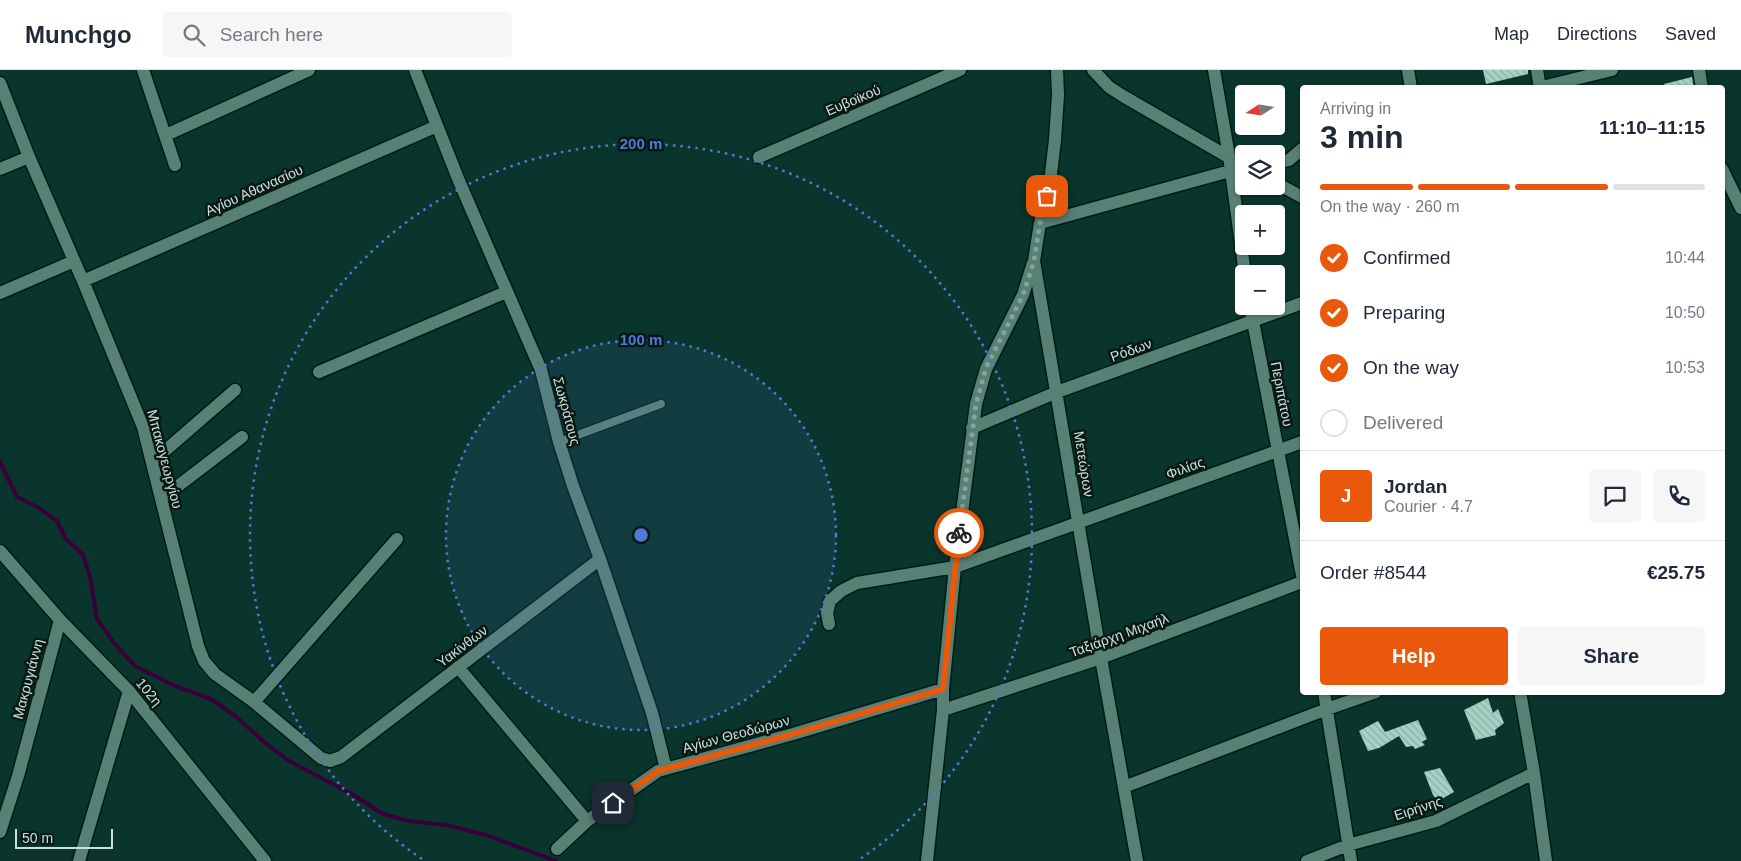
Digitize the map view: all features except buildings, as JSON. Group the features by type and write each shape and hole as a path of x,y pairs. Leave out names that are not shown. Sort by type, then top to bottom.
{"street":[{"path":"142,70 175,165"},
{"path":"166,135 310,70"},
{"name":"Σωκράτους","path":"415,70 506,292 541,370 573,486 600,559 652,713 666,769"},
{"name":"Ευβοϊκού","path":"759,157 960,70"},
{"name":"Μετεώρων","path":"1057,70 1056,131 1050,182 1040,223 1034,261 1137,861"},
{"path":"1093,70 1116,92 1235,160"},
{"path":"1214,70 1229,156 1244,265"},
{"path":"1408,70 1410,85"},
{"path":"1537,70 1539,85"},
{"path":"1548,85 1612,70"},
{"path":"1699,70 1702,85"},
{"name":"Μπακογεωργίου","path":"0,83 29,157 83,281 143,427 198,646 204,661 215,674 254,702 321,758 330,761 342,757"},
{"name":"Αγίου Αθανασίου","path":"83,281 437,126"},
{"path":"1285,161 1300,151"},
{"path":"0,169 29,157"},
{"path":"1040,223 1230,171"},
{"path":"1725,175 1741,208"},
{"path":"1285,188 1300,196"},
{"path":"0,293 74,261"},
{"path":"927,861 943,710 943,689 955,567 976,404 986,368 1023,295 1034,261"},
{"path":"319,372 506,292"},
{"name":"Ρόδων","path":"972,428 1057,392 1300,304"},
{"name":"Περιπάτου","path":"1251,315 1300,565"},
{"path":"152,462 235,390"},
{"path":"160,499 242,437"},
{"name":"Φιλίας","path":"829,624 827,613 830,601 841,591 857,583 955,567 1300,443"},
{"path":"254,702 396,539"},
{"name":"102η","path":"0,551 60,620 129,691 265,861"},
{"name":"Υακίνθων","path":"342,757 600,559"},
{"name":"Ταξιάρχη Μιχαήλ","path":"943,710 1101,658 1300,583"},
{"name":"Μακρυγιάννη","path":"0,832 18,776 60,620"},
{"path":"458,667 587,821"},
{"name":"Αγίων Θεοδώρων","path":"557,849 587,821 652,775 666,769 793,734 943,689"},
{"path":"79,861 129,691"},
{"path":"1324,695 1351,861"},
{"path":"1124,787 1326,708 1367,695"},
{"path":"1521,695 1546,861"},
{"name":"Ειρήνης","path":"1307,861 1348,845 1436,821 1534,773"}],"lane":[{"path":"560,442 661,404"}],"waterway":[{"path":"0,462 17,497 39,508 57,521 66,539 83,555 90,577 97,619 114,643 135,666 175,686 211,699 238,718 265,743 289,761 352,794 383,814 409,821 447,825 489,836 556,861"}],"way so far":[{"path":"959,533 976,404 986,368 1023,295 1034,261 1040,223 1047,196"}],"route":[{"path":"613,803 658,771 793,734 943,689 959,533"}]}
